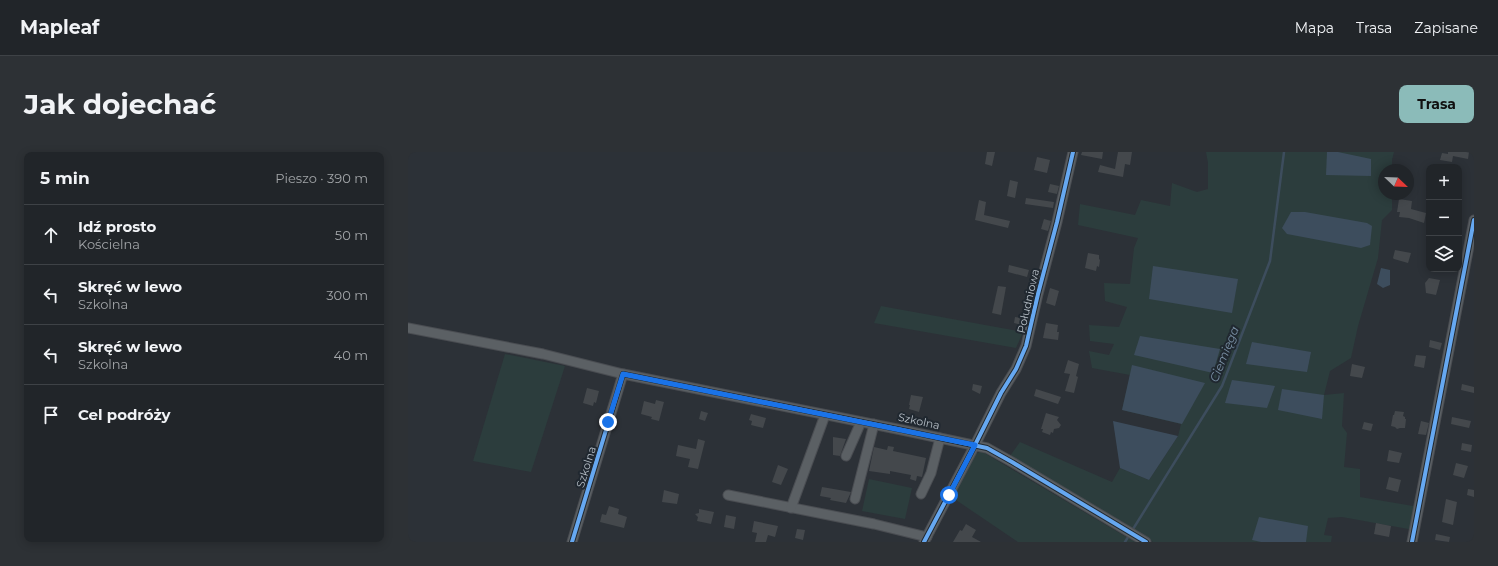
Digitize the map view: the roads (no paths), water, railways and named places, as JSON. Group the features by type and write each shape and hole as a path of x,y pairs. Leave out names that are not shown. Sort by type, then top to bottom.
{"street":[{"name":"Południowa","path":"926,540 1001,393 1016,369 1026,346 1073,152"},
{"path":"1412,542 1474,220"},
{"name":"Szkolna","path":"408,328 543,354 623,374 975,445 996,452 1144,541"},
{"name":"Szkolna","path":"572,542 623,374"},
{"path":"791,508 825,415"},
{"path":"846,456 861,422"},
{"path":"856,499 874,424"},
{"path":"921,494 931,474 940,438"},
{"path":"728,494 874,524 926,540"}],"water":[{"path":"1327,152 1338,152 1371,159 1371,176 1326,175"},
{"path":"1291,212 1305,212 1367,223 1372,226 1370,245 1361,248 1287,234 1282,228"},
{"path":"1153,266 1238,279 1232,313 1149,299"},
{"path":"1381,268 1390,270 1390,285 1383,288 1377,284"},
{"path":"1140,336 1220,349 1213,373 1134,355"},
{"path":"1252,342 1311,352 1307,372 1246,364"},
{"path":"1132,365 1205,383 1182,424 1122,410"},
{"path":"1232,380 1275,386 1267,408 1225,403"},
{"path":"1282,389 1324,395 1322,419 1278,410"},
{"path":"1113,421 1178,436 1149,480 1120,468"},
{"path":"1259,517 1308,526 1306,542 1261,542 1252,540"}],"waterway":[{"name":"Ciemięga","path":"1125,542 1222,386 1270,261 1284,152"}]}
